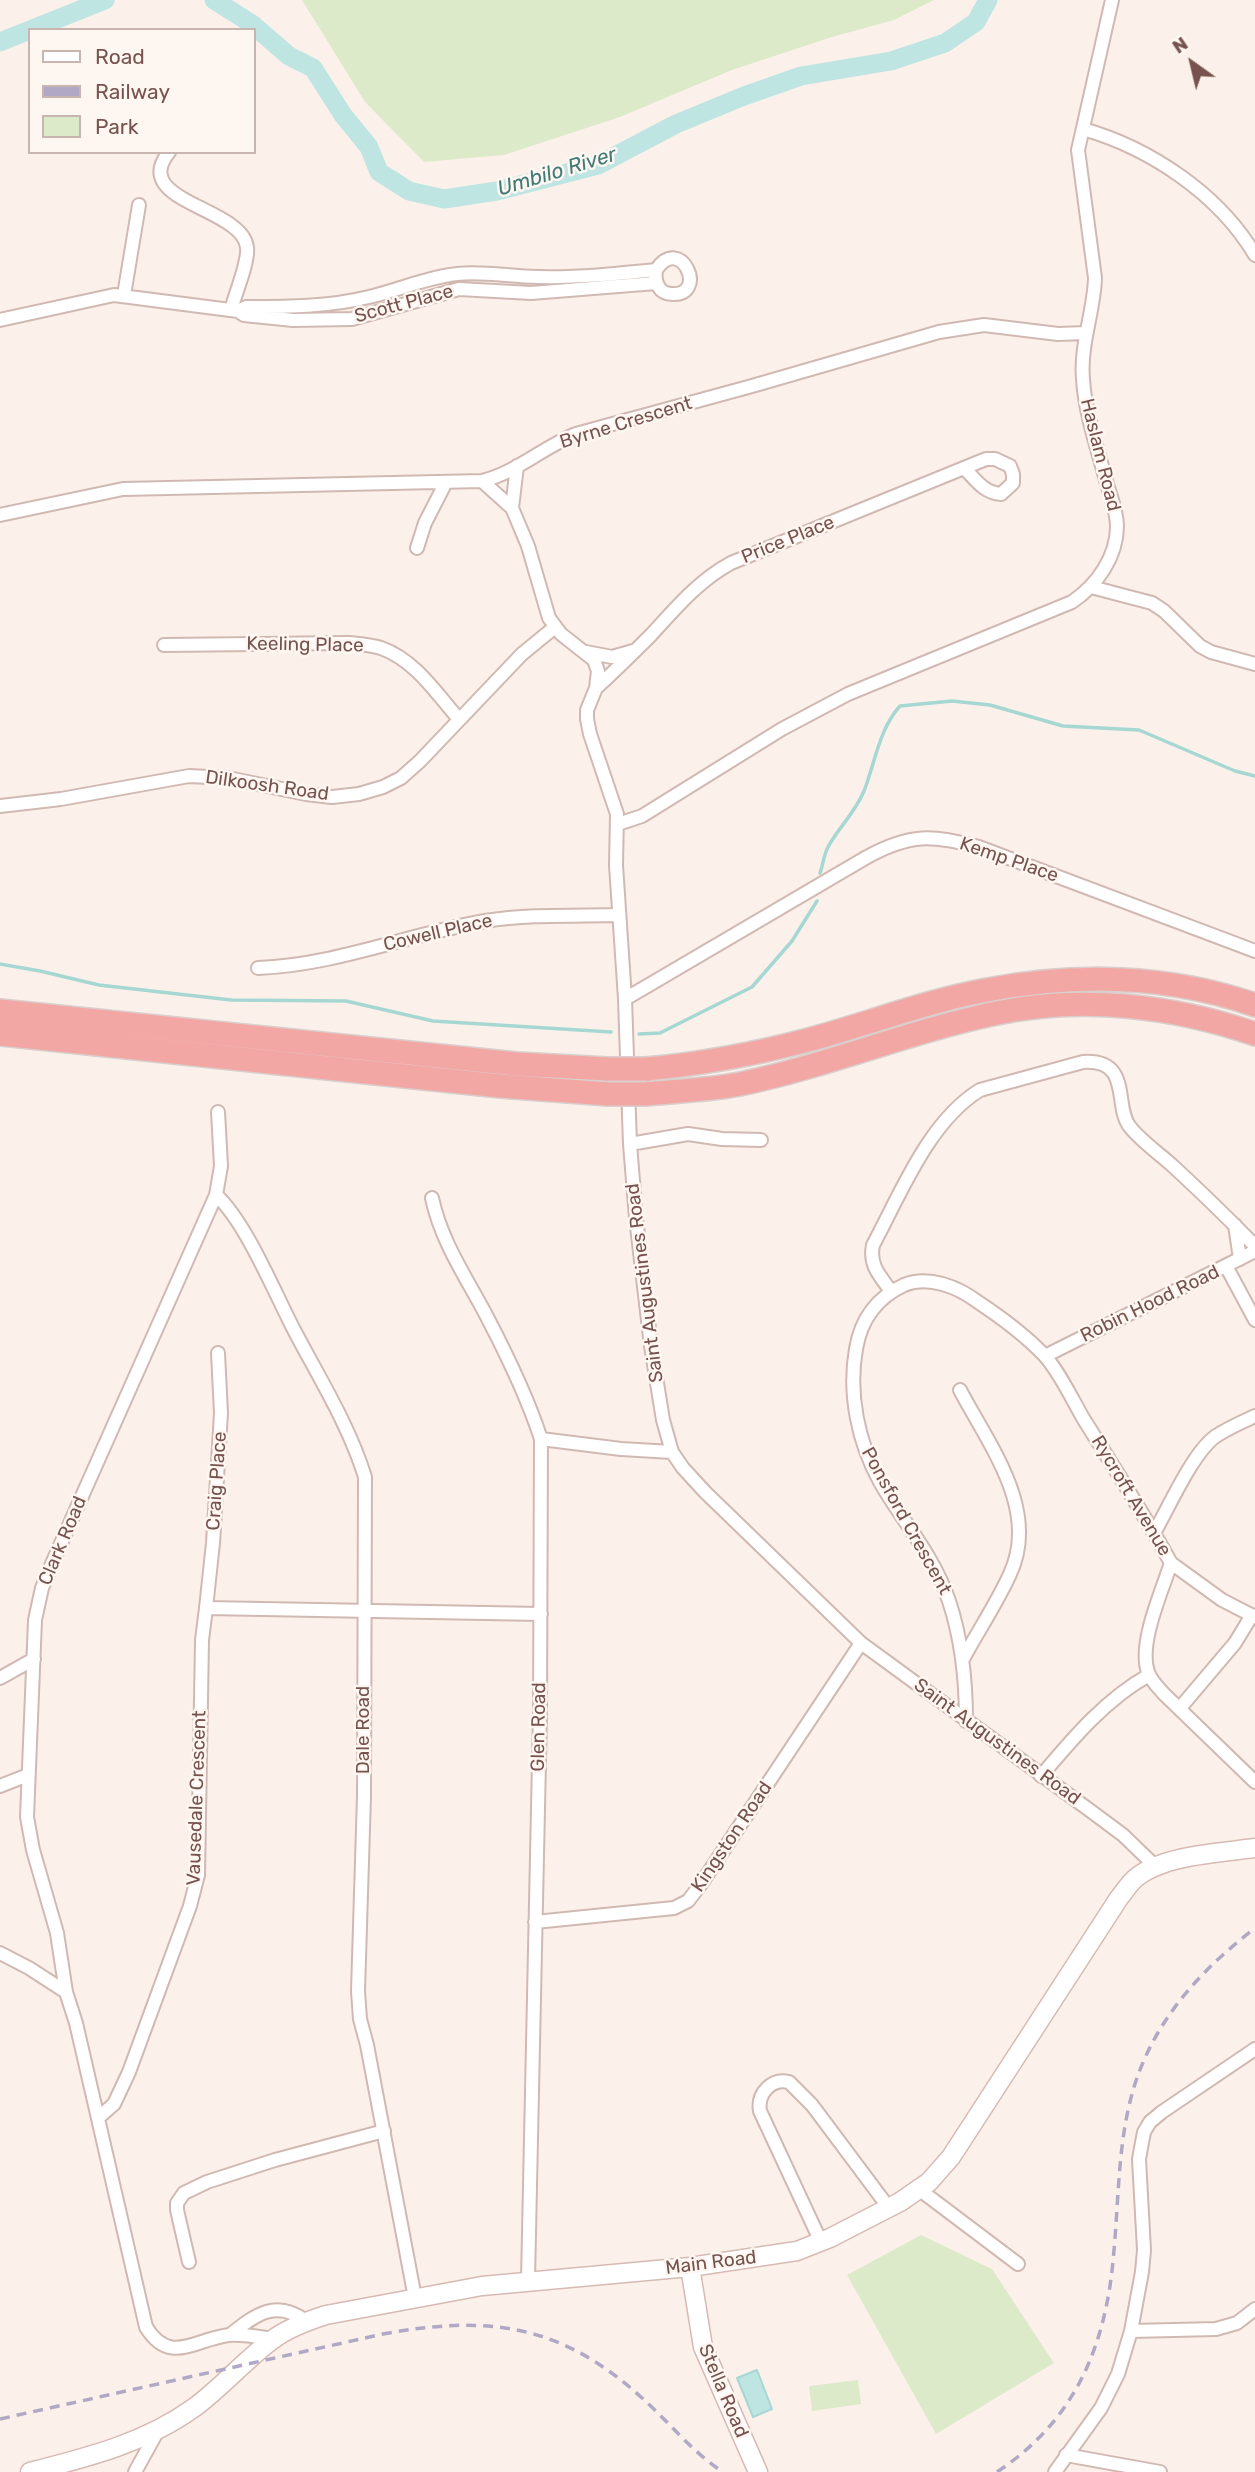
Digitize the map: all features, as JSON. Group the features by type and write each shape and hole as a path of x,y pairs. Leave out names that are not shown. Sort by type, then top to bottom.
{"highway":[{"path":"0,1011 517,1064 646,1069 745,1055 807,1040 934,1002 1049,980 1108,978 1171,985 1255,1005"},
{"path":"0,1034 500,1086 608,1094 645,1094 739,1084 966,1021 1045,1006 1096,1004 1153,1009 1193,1016 1255,1034"}],"main road":[{"name":"Main Road","path":"30,2472 123,2447 157,2432 196,2406 273,2339 306,2322 346,2310 528,2280 690,2267 775,2256 821,2242 889,2208 919,2190 951,2157 1128,1886 1155,1866 1193,1857 1255,1848"},
{"name":"Stella Road","path":"690,2267 703,2347 758,2472"}],"street":[{"name":"Haslam Road","path":"618,824 642,816 782,729 849,694 1072,602 1091,587 1105,568 1113,548 1117,526 1087,410 1083,381 1082,359 1096,278 1078,150 1112,0"},
{"path":"1083,129 1135,148 1185,181 1227,218 1255,255"},
{"path":"168,154 162,165 161,179 166,187 187,202 226,221 237,229 244,239 246,254 234,310"},
{"path":"124,295 139,205"},
{"name":"Scott Place","path":"0,320 94,298 124,295 234,310 246,307 346,303 439,276 459,274 485,272 606,282 656,276"},
{"name":"Byrne Crescent","path":"0,515 123,489 482,481 504,474 550,446 576,434 939,332 984,325 1058,334 1086,333"},
{"path":"512,508 517,466"},
{"name":"Price Place","path":"596,688 712,573 965,469"},
{"path":"482,481 512,508 528,546 544,603 555,627 569,641 586,652 612,657 637,650"},
{"path":"417,548 425,523 446,482"},
{"path":"1091,587 1152,603 1200,646 1211,652 1255,664"},
{"name":"Dilkoosh Road","path":"0,806 61,799 189,776 229,778 332,797 359,794 383,787 401,778 420,761 458,718 522,654 555,627"},
{"name":"Keeling Place","path":"164,645 349,643 379,647 400,656 458,718"},
{"name":"Saint Augustines Road","path":"586,652 594,660 598,671 587,719 617,814 616,865 636,1218 651,1346 663,1420 673,1452 683,1468 705,1492 861,1643 1123,1835 1155,1866"},
{"name":"Kemp Place","path":"625,999 867,857 892,844 919,837 948,839 979,847 1255,951"},
{"name":"Cowell Place","path":"258,968 304,964 483,921 526,917 619,915"},
{"path":"891,1291 873,1267 870,1257 873,1245 940,1126 980,1090 1083,1062 1099,1063 1111,1070 1122,1092 1124,1112 1130,1128 1234,1225 1255,1249"},
{"name":"Clark Road","path":"98,2118 76,2023 66,1993 57,1933 29,1835 28,1775 35,1620 42,1588 215,1195 221,1166 218,1112"},
{"path":"630,1144 688,1134 722,1139 761,1140"},
{"name":"Dale Road","path":"215,1195 229,1209 249,1243 360,1461 365,1477 364,1796 358,1991 360,2019 415,2298"},
{"name":"Glen Road","path":"432,1198 445,1241 518,1381 541,1438 541,1614 528,2280"},
{"path":"1234,1225 1240,1259"},
{"name":"Robin Hood Road","path":"1045,1356 1240,1259 1255,1249"},
{"path":"1226,1266 1255,1320"},
{"name":"Rycroft Avenue","path":"891,1291 911,1282 944,1284 963,1291 988,1308 1045,1356 1171,1563 1147,1639 1149,1675"},
{"name":"Ponsford Crescent","path":"891,1291 878,1300 858,1333 853,1364 858,1421 862,1443 876,1474 938,1573 949,1599 963,1659 966,1721"},
{"name":"Craig Place","path":"206,1608 221,1413 218,1353"},
{"path":"960,1390 1015,1497 1020,1529 1018,1550 1011,1573 963,1659"},
{"path":"1154,1533 1207,1444 1255,1416"},
{"path":"541,1438 621,1449 673,1452"},
{"path":"1171,1563 1222,1600 1253,1616 1235,1643 1180,1708"},
{"path":"206,1608 541,1614"},
{"name":"Vausedale Crescent","path":"98,2118 114,2104 125,2083 190,1906 198,1875 202,1640 206,1608"},
{"name":"Kingston Road","path":"535,1922 674,1908 688,1901 861,1643"},
{"path":"0,1678 34,1660"},
{"path":"1041,1776 1099,1712 1130,1685 1149,1675 1164,1694 1255,1782"},
{"path":"0,1786 28,1775"},
{"path":"0,1953 29,1968 66,1993"},
{"path":"1055,2472 1112,2391 1131,2330 1144,2250 1139,2159 1144,2132 1150,2122 1162,2112 1255,2049"},
{"path":"821,2242 760,2111 763,2092 775,2082 789,2082 812,2105 889,2208"},
{"path":"98,2118 146,2327 154,2339 165,2347 177,2348 230,2335 273,2339"},
{"path":"189,2262 177,2210 179,2198 184,2193 207,2182 275,2160 384,2131"},
{"path":"919,2190 1018,2264"},
{"path":"230,2335 258,2315 277,2309 291,2311 306,2322"},
{"path":"1131,2330 1216,2329 1237,2323 1255,2309"},
{"path":"135,2472 157,2432"},
{"path":"1066,2455 1160,2472"}],"green space":[{"path":"302,0 934,0 894,20 732,70 620,117 504,155 424,162 365,102"},
{"path":"921,2235 992,2269 1054,2363 936,2434 847,2275"},
{"path":"858,2380 861,2404 812,2411 809,2386"}],"water":[{"path":"757,2370 772,2409 753,2417 737,2378"}],"waterway":[{"name":"Umbilo River","path":"35,28 105,0"},
{"name":"Umbilo River","path":"214,0 252,24 289,56 313,68 343,115 369,147 379,172 409,191 444,199 497,191 598,165 676,124 744,96 801,76 891,61 945,43 976,22 988,0"},
{"name":"Umbilo River","path":"0,42 28,31"},
{"path":"820,873 825,853 860,799 882,736 900,706 952,701 990,705 1063,726 1139,730 1235,771 1255,776"},
{"path":"639,1034 660,1033 752,987 792,941 817,901"},
{"path":"0,964 99,985 231,1000 346,1001 433,1021 611,1032"}],"railway":[{"path":"997,2472 1025,2451 1048,2428 1083,2376 1095,2347 1110,2284 1125,2127 1143,2062 1154,2039 1182,1998 1216,1961 1255,1928"},
{"path":"0,2419 383,2334 456,2325 489,2326 551,2340 581,2353 611,2372 641,2397 691,2446 723,2472"}]}
